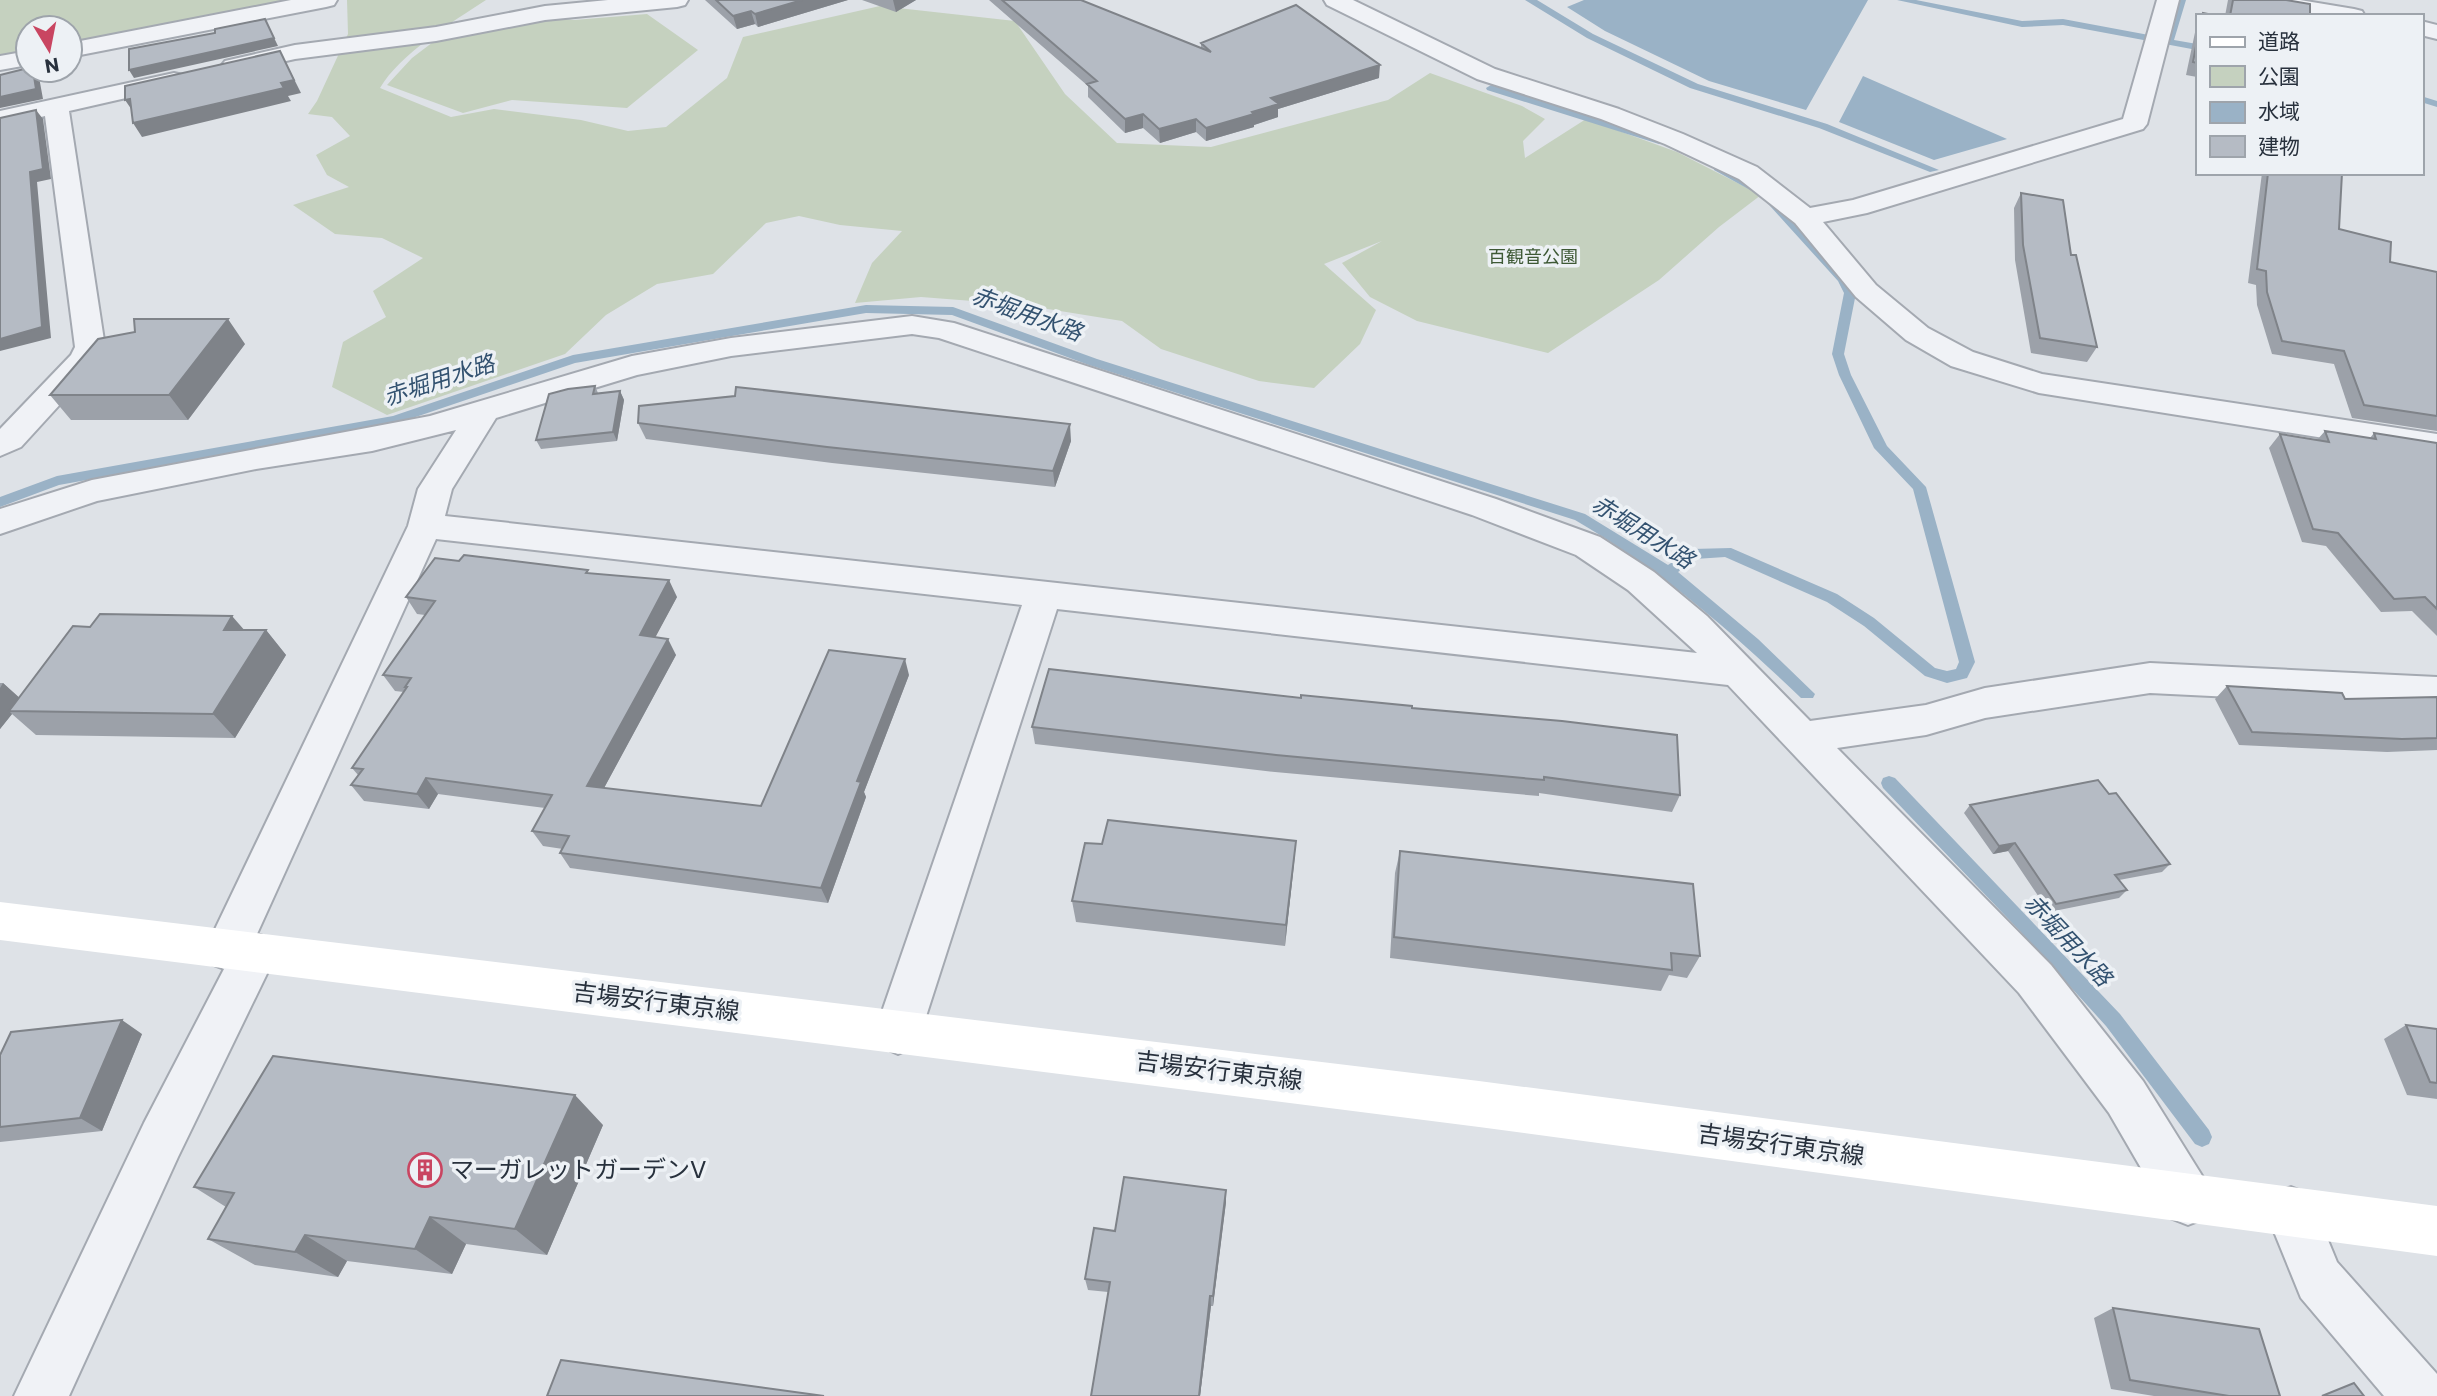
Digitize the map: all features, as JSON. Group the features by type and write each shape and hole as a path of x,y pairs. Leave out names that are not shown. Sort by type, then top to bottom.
{"main road":[{"name":"吉場安行東京線","path":"0,921 1492,1106 2437,1231"}],"street":[{"path":"84,47 326,0"},
{"path":"0,120 295,52 436,34 545,13 677,0"},
{"path":"1335,0 1486,74 1610,114 1674,139 1748,173 1805,217 1866,291 1917,334 1962,359 2039,383 2437,445"},
{"path":"1805,217 1857,207 2134,124 2168,0"},
{"path":"2260,0 2342,14"},
{"path":"0,445 47,399 84,359 90,348 56,107"},
{"path":"0,522 92,491 256,458 372,440 434,426 632,366 731,347 912,325 943,329 1472,502 1587,545 1662,599 1694,626 2035,979 2126,1097 2188,1200"},
{"path":"41,1396 162,1140 425,526 435,489 484,411"},
{"path":"425,526 1739,673"},
{"path":"898,1032 1043,596"},
{"path":"1801,738 1926,720 1985,703 2150,678 2437,692"},
{"path":"2291,1212 2319,1280 2420,1396"}],"green space":[{"path":"0,0 306,0 84,42 84,14 14,14 14,55 0,58"},
{"name":"百観音公園","path":"347,0 486,0 413,51 380,88 451,117 494,109 581,120 628,131 666,127 727,78 743,37 880,6 1015,21 1065,94 1117,143 1211,147 1388,100 1430,73 1522,106 1545,119 1523,141 1525,158 1586,119 1677,152 1761,195 1719,227 1659,280 1548,353 1417,321 1370,297 1342,263 1382,241 1324,264 1376,310 1360,344 1314,388 1259,381 1161,349 1122,321 1023,305 921,297 855,303 872,263 902,231 840,225 799,216 766,223 713,274 657,284 606,315 565,354 387,415 332,387 343,342 386,317 373,291 423,258 382,238 335,234 293,205 349,187 327,175 316,155 350,136 332,117 308,114 317,101 348,34"},
{"path":"647,14 698,50 627,108 512,100 463,113 387,85 412,58 437,39 550,17 574,20"}],"water":[{"path":"1584,0 1868,0 1806,110 1709,81 1605,31 1567,7"},
{"path":"1863,76 2007,139 1934,160 1839,122"}],"building":[{"path":"716,0 802,0 755,14 751,11 733,16"},
{"path":"1002,0 1081,0 1211,52 1201,43 1296,5 1380,65 1271,98 1279,104 1206,128 1196,119 1159,129 1143,114 1125,119 1087,84 1097,81"},
{"path":"2233,0 2286,0 2310,4 2310,14 2230,14"},
{"path":"265,19 274,38 129,70 129,49 215,33 215,29"},
{"path":"280,51 294,80 281,83 284,88 133,123 130,99 125,100 125,86"},
{"path":"14,72 14,84 35,84 36,89 0,97 0,75"},
{"path":"36,110 43,169 30,172 42,327 0,339 0,118"},
{"path":"2268,175 2342,175 2339,229 2391,242 2390,262 2437,272 2437,416 2364,405 2344,351 2282,341 2267,292 2266,271 2257,269"},
{"path":"2021,193 2063,200 2071,255 2076,255 2097,347 2040,338 2023,245"},
{"path":"134,319 228,319 169,395 50,395 98,339 135,332"},
{"path":"595,386 593,394 620,391 613,432 536,440 549,394"},
{"path":"736,387 1070,424 1053,471 827,447 638,423 639,406 735,396"},
{"path":"2325,431 2376,439 2374,433 2437,443 2437,609 2425,597 2394,599 2338,533 2313,529 2280,434 2329,442"},
{"path":"464,555 588,570 586,573 669,580 640,635 668,639 587,786 761,806 829,650 905,659 857,781 861,782 821,888 560,853 569,836 532,831 552,795 426,778 417,794 351,785 363,769 352,768 411,678 383,675 435,601 406,597 435,558 459,561"},
{"path":"100,614 232,616 224,630 266,630 213,714 9,711 73,626 90,627"},
{"path":"1049,669 1301,698 1301,695 1677,735 1680,795 1544,777 1544,780 1276,755 1032,727"},
{"path":"2227,686 2342,693 2345,699 2437,697 2437,738 2402,739 2252,732"},
{"path":"2098,780 2109,794 2116,793 2170,864 2115,875 2127,890 2056,904 2015,843 1999,846 1970,805"},
{"path":"1108,820 1296,841 1286,925 1072,901 1085,843 1102,844"},
{"path":"1400,851 1693,884 1700,956 1671,953 1672,970 1394,937"},
{"path":"122,1020 80,1118 0,1127 0,1055 11,1032"},
{"path":"2406,1025 2437,1029 2437,1083 2430,1082"},
{"name":"マーガレットガーデンV","path":"273,1056 575,1095 515,1229 430,1217 415,1249 305,1235 295,1252 208,1239 234,1193 194,1187"},
{"path":"1124,1177 1226,1190 1199,1396 1091,1396 1110,1282 1085,1279 1094,1228 1115,1231"},
{"path":"2113,1308 2259,1329 2280,1396 2229,1396 2130,1380"},
{"path":"561,1360 824,1396 547,1396"},
{"path":"2354,1383 2364,1396 2322,1396"}],"waterway":[{"path":"1530,0 1590,36 1694,86 1823,126 1934,170"},
{"path":"1902,0 2022,24 2063,22 2169,42"},
{"path":"2169,42 2181,0"},
{"path":"2169,42 2196,47"},
{"path":"1491,88 1663,142"},
{"path":"2423,100 2437,104"},
{"path":"1670,571 1692,554 1726,552 1832,598 1869,622 1930,672 1947,677 1962,674 1967,662 1919,487 1881,448 1845,375 1838,354 1850,293 1843,280 1765,194 1718,168"},
{"name":"赤堀用水路","path":"0,502 57,481 395,420 573,359 866,309 953,311 1093,362 1580,517 1644,555 1700,597 1807,694"},
{"name":"赤堀用水路","path":"1889,783 2113,1020 2202,1137"}],"place":[{"name":"マーガレットガーデンV","path":"425,1170"}]}
